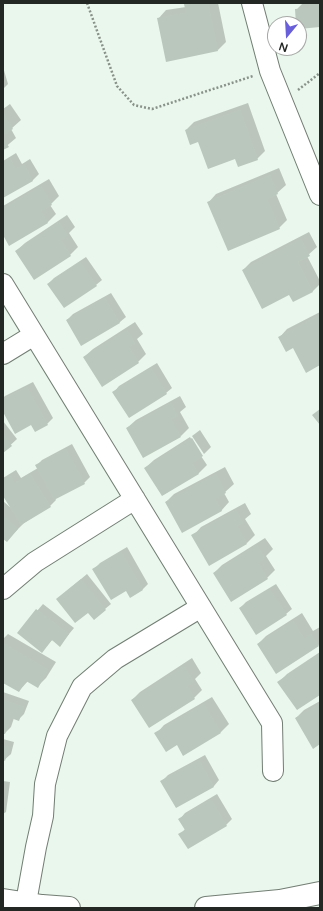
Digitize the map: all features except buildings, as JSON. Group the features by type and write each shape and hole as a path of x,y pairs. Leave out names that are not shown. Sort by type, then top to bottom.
{"main road":[{"path":"206,908 280,901 320,893"},
{"path":"3,900 26,906 69,908"}],"street":[{"path":"252,3 270,71 320,195"},
{"path":"3,284 272,723 273,771"},
{"path":"3,354 34,335"},
{"path":"3,589 35,562 135,499"},
{"path":"26,906 43,816 45,784 57,736 82,687 115,659 201,607"}],"path":[{"path":"87,3 117,86 134,105 152,109 270,71"},
{"path":"282,99 302,88 320,73"}]}
